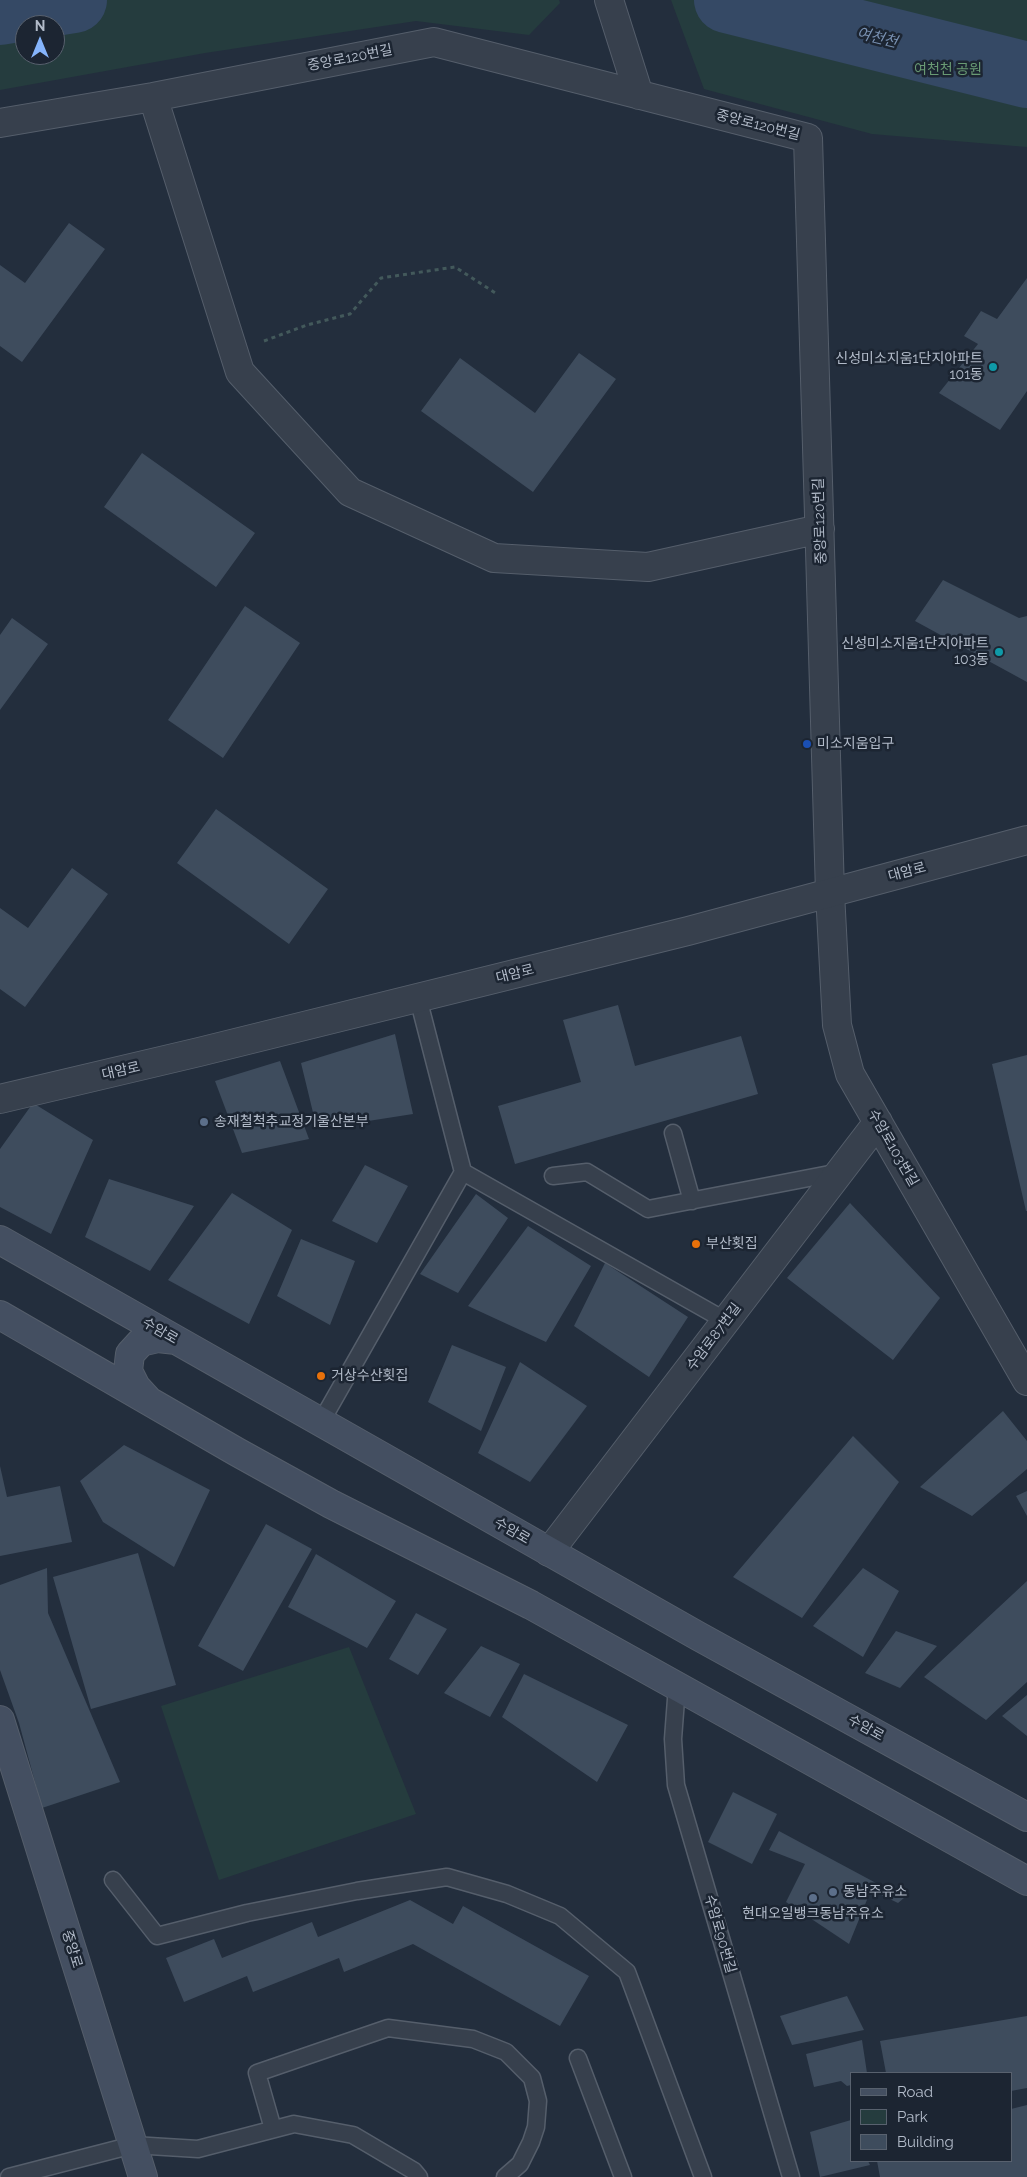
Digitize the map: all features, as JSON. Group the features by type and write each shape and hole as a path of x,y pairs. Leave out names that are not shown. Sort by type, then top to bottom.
{"main road":[{"name":"수암로","path":"0,1240 698,1636 1027,1817"},
{"path":"0,1316 331,1504 531,1605 1027,1881"},
{"path":"149,1402 136,1387 128,1371 130,1354 141,1342 158,1338 176,1340"},
{"name":"중앙로","path":"0,1720 143,2177"}],"street":[{"path":"609,0 639,95"},
{"name":"중앙로120번길","path":"0,123 153,97 434,42 808,138 830,892"},
{"path":"153,97 240,372 350,492 494,558 648,567 820,529"},
{"name":"대암로","path":"0,1099 688,931 1027,840"},
{"name":"수암로103번길","path":"830,892 837,1025 850,1074 1027,1381"},
{"name":"수암로87번길","path":"549,1552 878,1122"}],"lane":[{"path":"321,1422 463,1172 418,998"},
{"path":"673,1133 692,1201"},
{"path":"463,1172 726,1321"},
{"path":"553,1176 587,1172 648,1209 840,1172"},
{"name":"수암로90번길","path":"677,1686 673,1739 676,1784 791,2177"},
{"path":"112,1880 157,1936 265,1909 357,1891 447,1877 508,1894 560,1916 626,1972 703,2177"},
{"path":"273,2129 257,2073 388,2028 473,2039 506,2052 532,2078 538,2101 536,2127 531,2142 520,2164 505,2177"},
{"path":"578,2058 623,2177"},
{"path":"9,2177 133,2145 198,2150 294,2124 353,2135 414,2171 419,2177"}],"path":[{"path":"234,353 307,325 350,314 381,278 455,267 497,294"}],"green space":[{"path":"0,0 559,0 560,3 529,35 416,21 205,53 0,90"},
{"name":"여천천 공원","path":"671,0 1027,0 1027,147 872,134 704,89"},
{"path":"349,1647 416,1814 219,1880 161,1706"}],"building":[{"path":"69,223 105,249 22,362 0,346 0,265 25,283"},
{"name":"신성미소지움1단지아파트 101동","path":"1027,278 1027,391 1000,430 939,393 978,344 964,336 981,311 997,319"},
{"path":"579,353 616,379 533,492 421,411 460,358 535,413"},
{"path":"142,453 255,533 216,587 104,507"},
{"name":"신성미소지움1단지아파트 103동","path":"943,580 1019,618 1027,616 1027,682 915,621"},
{"path":"245,606 300,643 223,758 168,720"},
{"path":"12,618 48,644 0,710 0,635"},
{"path":"216,809 328,889 289,944 177,863"},
{"path":"72,868 108,894 25,1007 0,989 0,908 28,928"},
{"path":"618,1005 635,1066 741,1036 758,1094 515,1164 498,1106 581,1082 563,1020"},
{"path":"395,1034 413,1114 317,1129 301,1063"},
{"path":"1027,1055 1027,1211 1026,1211 992,1064"},
{"path":"280,1061 309,1139 242,1153 215,1081"},
{"path":"33,1103 93,1140 51,1234 0,1207 0,1149"},
{"path":"365,1165 408,1186 377,1243 332,1221"},
{"path":"109,1179 194,1206 150,1271 85,1237"},
{"path":"232,1193 292,1230 249,1324 168,1280"},
{"path":"476,1194 508,1218 458,1293 420,1274"},
{"path":"850,1203 940,1298 893,1360 787,1278"},
{"path":"528,1226 591,1266 546,1342 468,1306"},
{"path":"301,1239 355,1261 330,1325 277,1296"},
{"path":"605,1263 688,1317 649,1377 574,1326"},
{"path":"452,1345 506,1367 481,1431 428,1402"},
{"path":"520,1362 587,1406 530,1482 478,1453"},
{"path":"1003,1411 1027,1441 1027,1469 972,1516 920,1487"},
{"path":"853,1436 899,1482 802,1618 733,1577"},
{"path":"124,1445 210,1490 174,1567 103,1522 80,1481"},
{"path":"0,1466 7,1497 60,1486 72,1542 0,1556"},
{"path":"1027,1491 1027,1516 1016,1496"},
{"path":"266,1524 312,1549 243,1671 198,1646"},
{"path":"138,1553 176,1685 91,1709 53,1577"},
{"path":"316,1554 396,1601 367,1648 288,1607"},
{"path":"47,1568 48,1613 120,1782 42,1808 19,1723 0,1670 0,1585"},
{"path":"863,1568 899,1591 863,1657 813,1626"},
{"path":"1027,1581 1027,1682 986,1720 924,1677"},
{"path":"416,1613 447,1629 418,1675 389,1659"},
{"path":"896,1631 937,1646 900,1688 865,1673"},
{"path":"481,1646 520,1664 490,1717 444,1693"},
{"path":"524,1674 628,1725 597,1782 502,1717"},
{"path":"1027,1695 1027,1736 1002,1716"},
{"path":"733,1792 777,1814 752,1864 708,1842"},
{"path":"779,1831 904,1898 898,1903 871,1890 849,1944 786,1902 805,1864 769,1850"},
{"path":"410,1900 453,1924 463,1906 589,1976 560,2026 413,1944 344,1972 339,1958 253,1992 247,1976 184,2002 166,1958 214,1939 222,1958 312,1922 318,1937"},
{"path":"847,1996 864,2030 792,2045 780,2016"},
{"path":"1027,2016 1027,2088 1012,2091 1012,2072 886,2072 880,2041"},
{"path":"862,2040 867,2072 850,2072 850,2085 847,2086 841,2081 814,2087 806,2054"},
{"path":"1027,2105 1027,2177 880,2177 877,2162 1012,2162 1012,2109"},
{"path":"850,2120 850,2162 868,2162 870,2165 820,2177 810,2132"}],"waterway":[{"name":"여천천","path":"0,12 74,0"},
{"name":"여천천","path":"727,0 1027,75"}],"place":[{"name":"신성미소지움1단지아파트 101동","path":"993,367"},
{"name":"신성미소지움1단지아파트 103동","path":"999,652"},
{"name":"미소지움입구","path":"807,744"},
{"name":"송재철척추교정기울산본부","path":"204,1122"},
{"name":"부산횟집","path":"696,1244"},
{"name":"거상수산횟집","path":"321,1376"},
{"name":"동남주유소","path":"833,1892"},
{"name":"현대오일뱅크동남주유소","path":"813,1898"}]}
